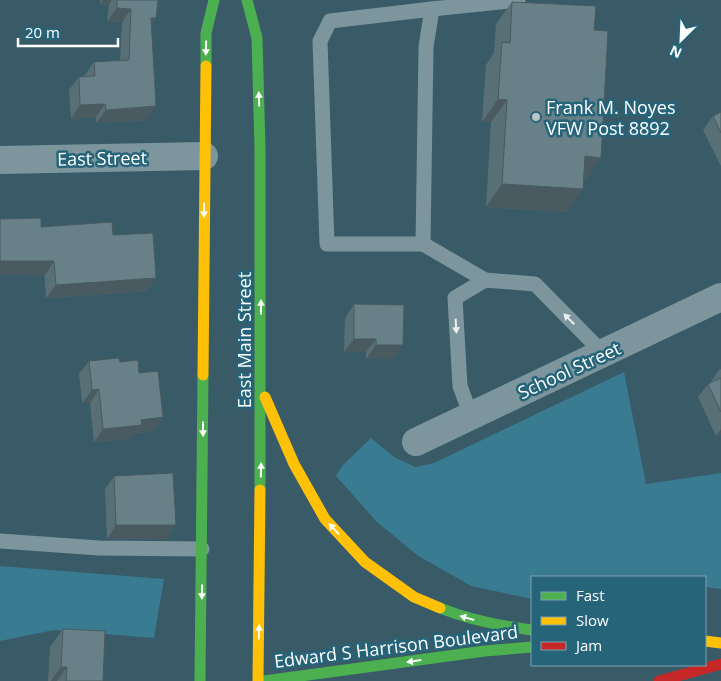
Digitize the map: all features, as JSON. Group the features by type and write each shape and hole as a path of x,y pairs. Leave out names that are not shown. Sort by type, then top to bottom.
{"main road":[{"path":"200,681 206,32 214,0"},
{"name":"East Main Street","path":"247,0 257,38 262,224 258,681"},
{"path":"262,389 294,464 325,519 365,562 414,597 464,617 501,626 531,630"},
{"path":"706,640 721,643"},
{"name":"Edward S Harrison Boulevard","path":"264,681 485,651 531,647"},
{"path":"659,681 721,664"}],"street":[{"name":"East Street","path":"0,160 204,156"},
{"name":"School Street","path":"416,442 721,298"}],"lane":[{"path":"518,0 330,21 320,41 327,244 423,244 485,280 535,284 603,353"},
{"path":"423,244 426,47 432,9"},
{"path":"471,416 460,386 455,298 485,280"},
{"path":"0,541 99,548 202,549"}],"shaded area":[{"path":"624,372 646,484 721,473 721,589 706,587 706,576 531,576 531,599 471,586 417,555 377,522 336,476 343,465 371,438 394,457 415,467 434,463"},
{"path":"0,566 164,579 154,638 54,630 0,641"}],"building":[{"path":"117,0 158,0 156,18 151,18 156,106 106,110 105,104 80,105 79,77 95,76 94,62 129,60 131,9 117,8"},
{"name":"Frank M. Noyes VFW Post 8892","path":"512,2 596,6 594,30 608,31 601,158 585,156 583,189 502,184 507,100 498,99 502,42 510,43"},
{"path":"721,112 721,133 713,116"},
{"path":"41,218 41,227 112,222 113,235 153,233 156,278 56,285 54,261 0,261 0,219"},
{"path":"354,304 404,305 403,345 376,345 376,339 354,339"},
{"path":"119,358 120,362 138,360 139,373 158,371 163,417 141,420 142,425 103,429 99,389 92,390 89,361"},
{"path":"721,378 721,412 708,384"},
{"path":"173,473 176,525 116,525 114,476"},
{"path":"63,629 105,631 103,681 66,681 67,667 61,667"}],"traffic: fast":[{"path":"206,66 206,33 214,0"},
{"path":"247,0 257,38 260,148 260,490"},
{"path":"200,681 203,375"},
{"path":"440,608 485,622 531,630"},
{"path":"264,681 485,651 531,647"}],"traffic: slow":[{"path":"203,375 206,66"},
{"path":"265,397 294,464 325,519 365,562 414,597 440,608"},
{"path":"258,681 260,490"},
{"path":"706,641 721,643"}],"traffic: jam":[{"path":"659,681 721,664"}],"place":[{"name":"Frank M. Noyes VFW Post 8892","path":"536,117"}]}
